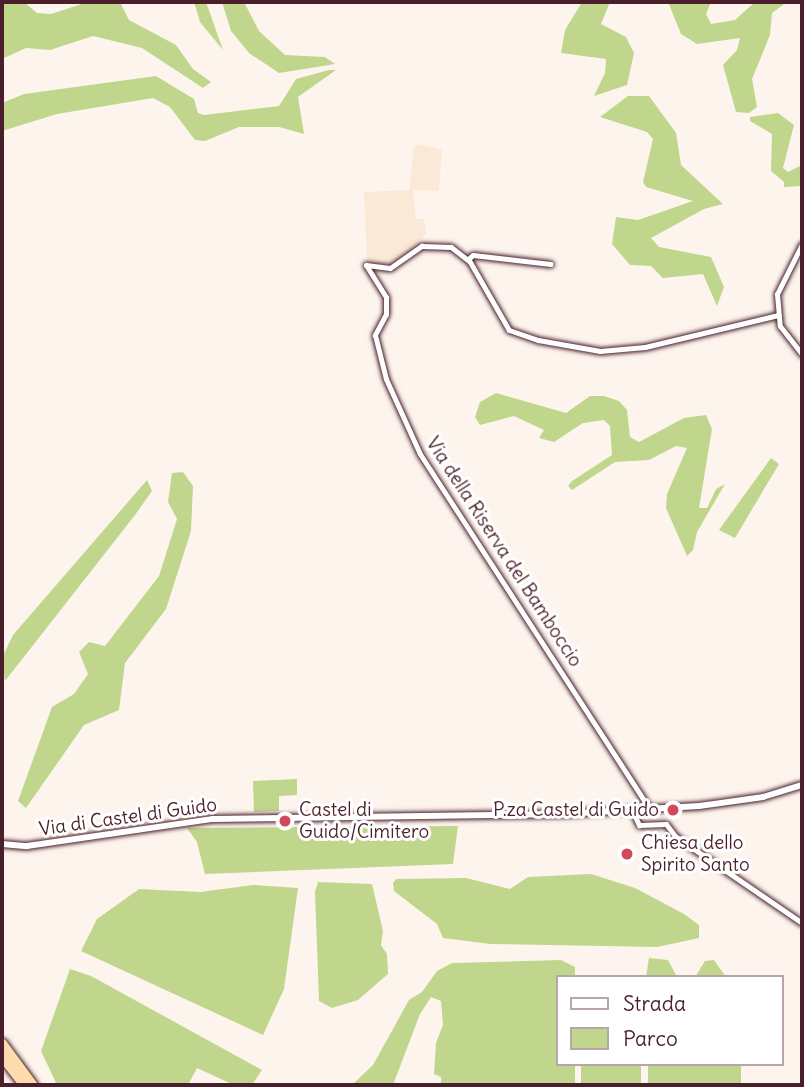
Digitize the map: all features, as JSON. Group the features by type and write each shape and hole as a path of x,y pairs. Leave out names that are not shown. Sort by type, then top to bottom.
{"highway":[{"path":"2,1043 33,1085"},
{"path":"2,1057 24,1085"}],"street":[{"name":"Via della Riserva del Bamboccio","path":"468,259 451,247 433,243 417,248 393,267 366,265 387,299 386,314 375,335 386,379 420,454 649,808"},
{"path":"802,244 778,285 778,315 785,335 802,354"},
{"path":"550,264 473,255 468,259 505,326 546,342 620,351 778,315"},
{"name":"Via di Castel di Guido","path":"2,844 27,846 219,819 632,810 737,801 802,785"},
{"path":"632,810 639,825 666,824 675,835 802,923"}],"shaded area":[{"path":"419,144 442,150 439,191 413,190 416,219 424,219 426,234 396,263 376,265 367,261 364,192 409,190 414,147"}],"green space":[{"path":"2,2 24,2 37,13 51,14 88,2 120,2 129,20 176,45 193,69 211,82 203,88 142,48 93,36 50,50 26,48 2,59"},
{"path":"194,2 206,2 223,50 200,22"},
{"path":"222,2 244,2 259,31 285,55 325,57 335,64 279,73 249,53 231,31"},
{"path":"582,2 610,2 601,24 626,37 634,53 627,85 594,96 605,73 606,59 561,53 565,30"},
{"path":"668,2 711,2 706,14 711,24 735,20 755,2 787,2 772,13 770,35 752,79 757,107 749,113 736,112 723,65 737,50 740,38 697,44 681,34"},
{"path":"336,70 298,97 304,134 279,127 239,127 205,141 195,140 170,107 153,98 57,114 2,131 2,103 24,94 156,76 194,99 198,113 204,115 279,106 296,79"},
{"path":"628,96 649,96 676,133 681,165 723,204 704,209 651,238 659,247 711,257 724,287 717,306 703,274 663,278 651,266 630,265 612,244 616,217 638,220 693,201 646,187 643,182 653,139 647,132 600,117"},
{"path":"778,113 794,125 783,168 788,172 802,165 802,186 784,187 784,182 771,171 772,134 750,121 750,117"},
{"path":"496,393 566,413 590,396 604,396 619,401 627,410 630,437 639,442 684,418 706,415 712,429 699,508 707,508 716,489 725,484 697,532 693,550 687,556 666,508 667,494 687,448 676,446 649,460 615,462 572,490 568,486 572,481 612,455 610,426 604,420 583,423 554,442 539,438 544,430 514,416 480,425 475,417 480,402"},
{"path":"771,458 779,464 735,538 719,530"},
{"path":"183,472 193,486 191,531 166,609 125,663 119,710 84,725 26,808 18,801 52,707 74,694 88,674 79,652 89,642 105,646 159,576 177,519 168,502 172,473"},
{"path":"147,480 152,491 5,681 2,658 13,635"},
{"path":"297,779 297,795 279,796 279,811 254,812 253,781"},
{"path":"458,826 453,864 205,874 197,842 187,828"},
{"path":"591,874 635,888 684,914 699,925 699,938 657,947 490,944 443,938 437,924 394,891 393,883 396,879 466,878 510,889 528,877"},
{"path":"318,882 372,884 383,931 381,945 387,954 388,974 358,1000 332,1008 319,1001 315,892"},
{"path":"253,885 298,888 284,989 263,1035 81,951 97,919 139,889 200,892"},
{"path":"649,958 668,960 676,975 646,975"},
{"path":"561,960 575,967 575,975 556,975 556,1066 575,1066 575,1085 441,1085 441,1077 434,1074 436,1043 443,1025 441,1001 431,997 420,1014 393,1085 352,1085 373,1065 409,1000 422,992 437,971 452,963"},
{"path":"714,960 725,975 696,975 705,961"},
{"path":"70,969 91,976 262,1070 252,1085 234,1085 197,1068 188,1085 57,1085 41,1051"},
{"path":"581,1066 641,1066 641,1085 581,1085"},
{"path":"648,1066 741,1066 741,1085 648,1085"}],"place":[{"name":"P.za Castel di Guido","path":"673,810"},
{"name":"Castel di Guido/Cimitero","path":"285,821"},
{"name":"Chiesa dello Spirito Santo","path":"627,854"}]}
